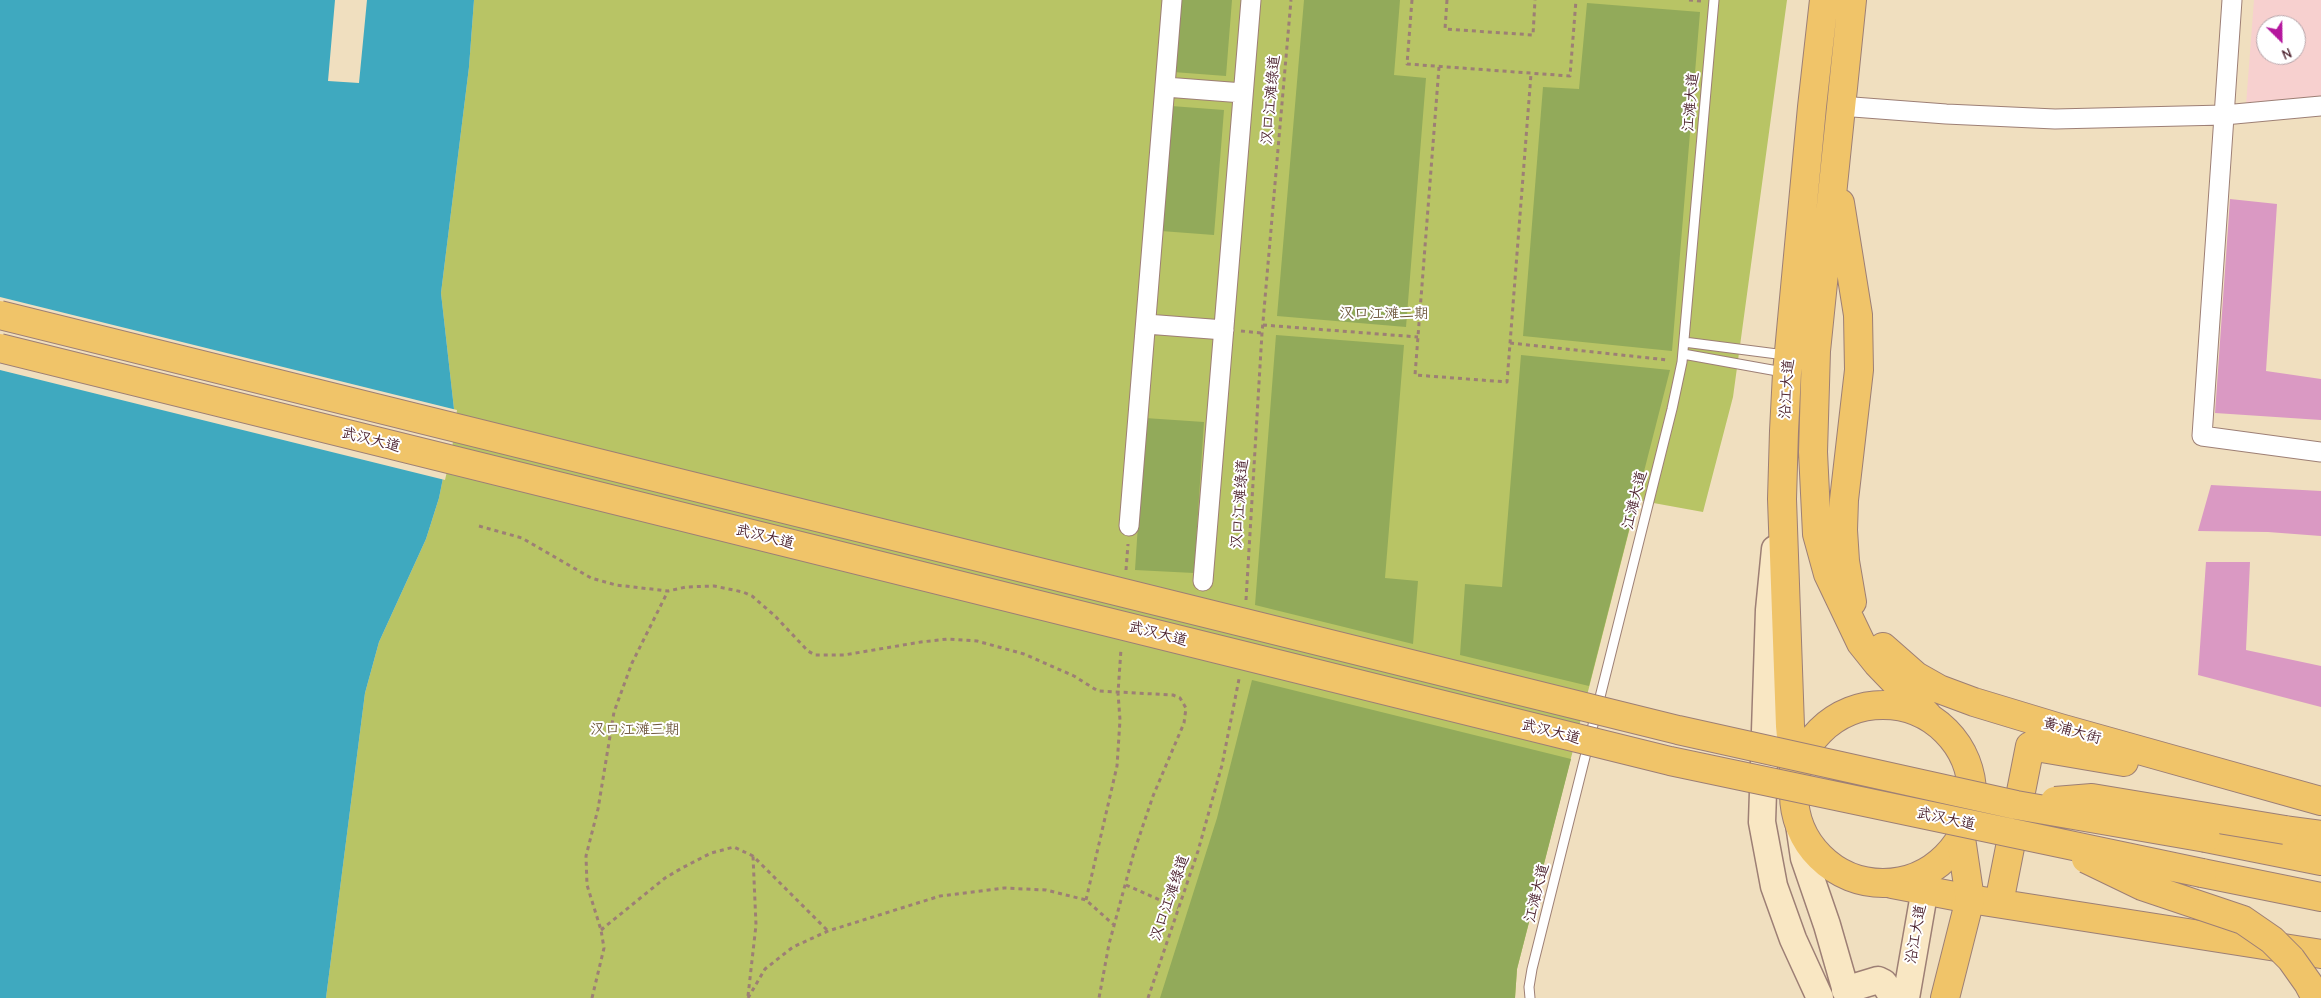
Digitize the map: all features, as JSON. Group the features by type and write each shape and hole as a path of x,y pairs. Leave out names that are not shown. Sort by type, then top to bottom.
{"main road":[{"name":"沿江大道","path":"1795,778 1790,726 1782,499 1788,364 1824,0"},
{"name":"沿江大道","path":"1852,0 1816,351 1813,452 1817,534 1828,574 1861,643 1883,670 1928,716"},
{"path":"1835,168 1858,315 1859,370 1844,500 1843,530 1845,561 1861,643"},
{"name":"武汉大道","path":"0,316 1678,730 2016,805 2206,838 2321,861"},
{"name":"武汉大道","path":"0,348 1670,761 2321,897"},
{"path":"1782,499 1770,610 1762,822 1774,886 1793,939 1820,998"},
{"name":"黄浦大街","path":"1853,609 1881,644 1904,667 1939,689 2060,728 2321,801"},
{"path":"1893,998 1884,983 1878,980 1846,994 1827,925 1804,858 1794,802 1795,778 1799,763 1815,737 1826,726 1853,710 1883,704 1914,710 1928,716 1951,736 1967,763 1971,778 1972,801 1967,824 1960,838 1926,880"},
{"path":"1999,903 2030,746 2165,770 2200,767"},
{"path":"2016,805 2092,798 2321,835"},
{"path":"1799,824 1814,851 1826,862 1853,877 1883,882 1926,880 1970,898 2321,954"},
{"path":"1945,998 1970,898 1960,838"},
{"path":"2049,841 2142,886 2243,920 2272,940 2291,958 2316,998"},
{"name":"沿江大道","path":"1906,998 1926,880"}],"street":[{"path":"1129,526 1172,0"},
{"path":"1203,581 1251,0"},
{"path":"2232,0 2202,436 2321,452"},
{"path":"1165,87 1243,93"},
{"path":"1840,106 1946,114 2055,119 2224,115 2321,106"},
{"path":"1146,324 1224,330"}],"lane":[{"name":"江滩大道","path":"1530,998 1529,987 1532,969 1672,409 1682,358 1714,0"},
{"path":"1684,342 1788,364"},
{"path":"1682,358 1788,364"}],"path":[{"name":"汉口江滩绿道","path":"1246,602 1263,324 1291,0"},
{"path":"1412,0 1407,64 1570,76 1576,0"},
{"path":"1447,0 1444,30 1533,35 1535,0"},
{"path":"1439,67 1415,375 1507,382 1531,74"},
{"path":"1263,324 1418,337"},
{"path":"1510,343 1682,358"},
{"path":"479,526 522,538 591,578 616,585 668,591 703,586 728,587 743,592 775,616 808,651 815,655 844,655 948,639 977,641 1024,654 1074,676 1098,691 1173,695 1180,698 1186,708 1184,723 1153,796 1125,885 1114,925 1099,998"},
{"path":"1126,575 1129,526"},
{"path":"592,998 604,955 601,930 591,903 585,868 599,801 614,712 625,679 668,591"},
{"path":"1086,900 1117,766 1121,644"},
{"name":"汉口江滩绿道","path":"1148,998 1198,851 1222,765 1241,671"},
{"path":"601,930 665,878 704,856 718,850 734,847 753,856 828,931"},
{"path":"748,998 756,925 753,856"},
{"path":"1125,885 1178,908"},
{"path":"748,998 772,961 793,947 828,931 901,907 972,891 1004,888 1046,890 1086,900 1114,925"}],"shaded area":[{"path":"2254,0 2321,0 2321,96 2246,105"}],"green space":[{"path":"474,0 1787,0 1733,397 1703,512 1637,500 1517,969 1515,998 326,998 365,693 379,642 426,539 439,498 449,448 454,409 441,293 469,67"},
{"path":"1179,0 1232,0 1226,76 1173,72"},
{"name":"汉口江滩二期","path":"1304,0 1400,0 1394,75 1426,78 1406,327 1277,316"},
{"path":"1587,3 1700,12 1672,351 1523,336 1543,87 1579,89"},
{"path":"1171,106 1224,110 1214,235 1161,231"},
{"path":"1276,335 1404,345 1385,578 1418,581 1413,644 1255,605"},
{"path":"1521,355 1670,370 1589,686 1460,655 1465,584 1502,587"},
{"path":"1145,418 1204,422 1194,573 1135,570"},
{"path":"1252,680 1571,759 1517,969 1515,998 1160,998 1217,818"}],"water":[{"path":"0,0 474,0 469,67 441,293 454,409 449,448 439,498 426,539 379,642 365,693 326,998 0,998"}],"pier":[{"path":"335,0 367,0 359,83 328,81"},
{"path":"0,297 457,410 452,449 445,480 0,370"}],"building":[{"path":"2230,199 2277,204 2266,371 2321,379 2321,420 2215,413"},
{"path":"2211,485 2321,491 2321,536 2268,532 2198,531"},
{"path":"2206,562 2250,562 2246,650 2321,666 2321,707 2198,675"}],"park label":[{"name":"汉口江滩三期","path":"635,730"}]}
